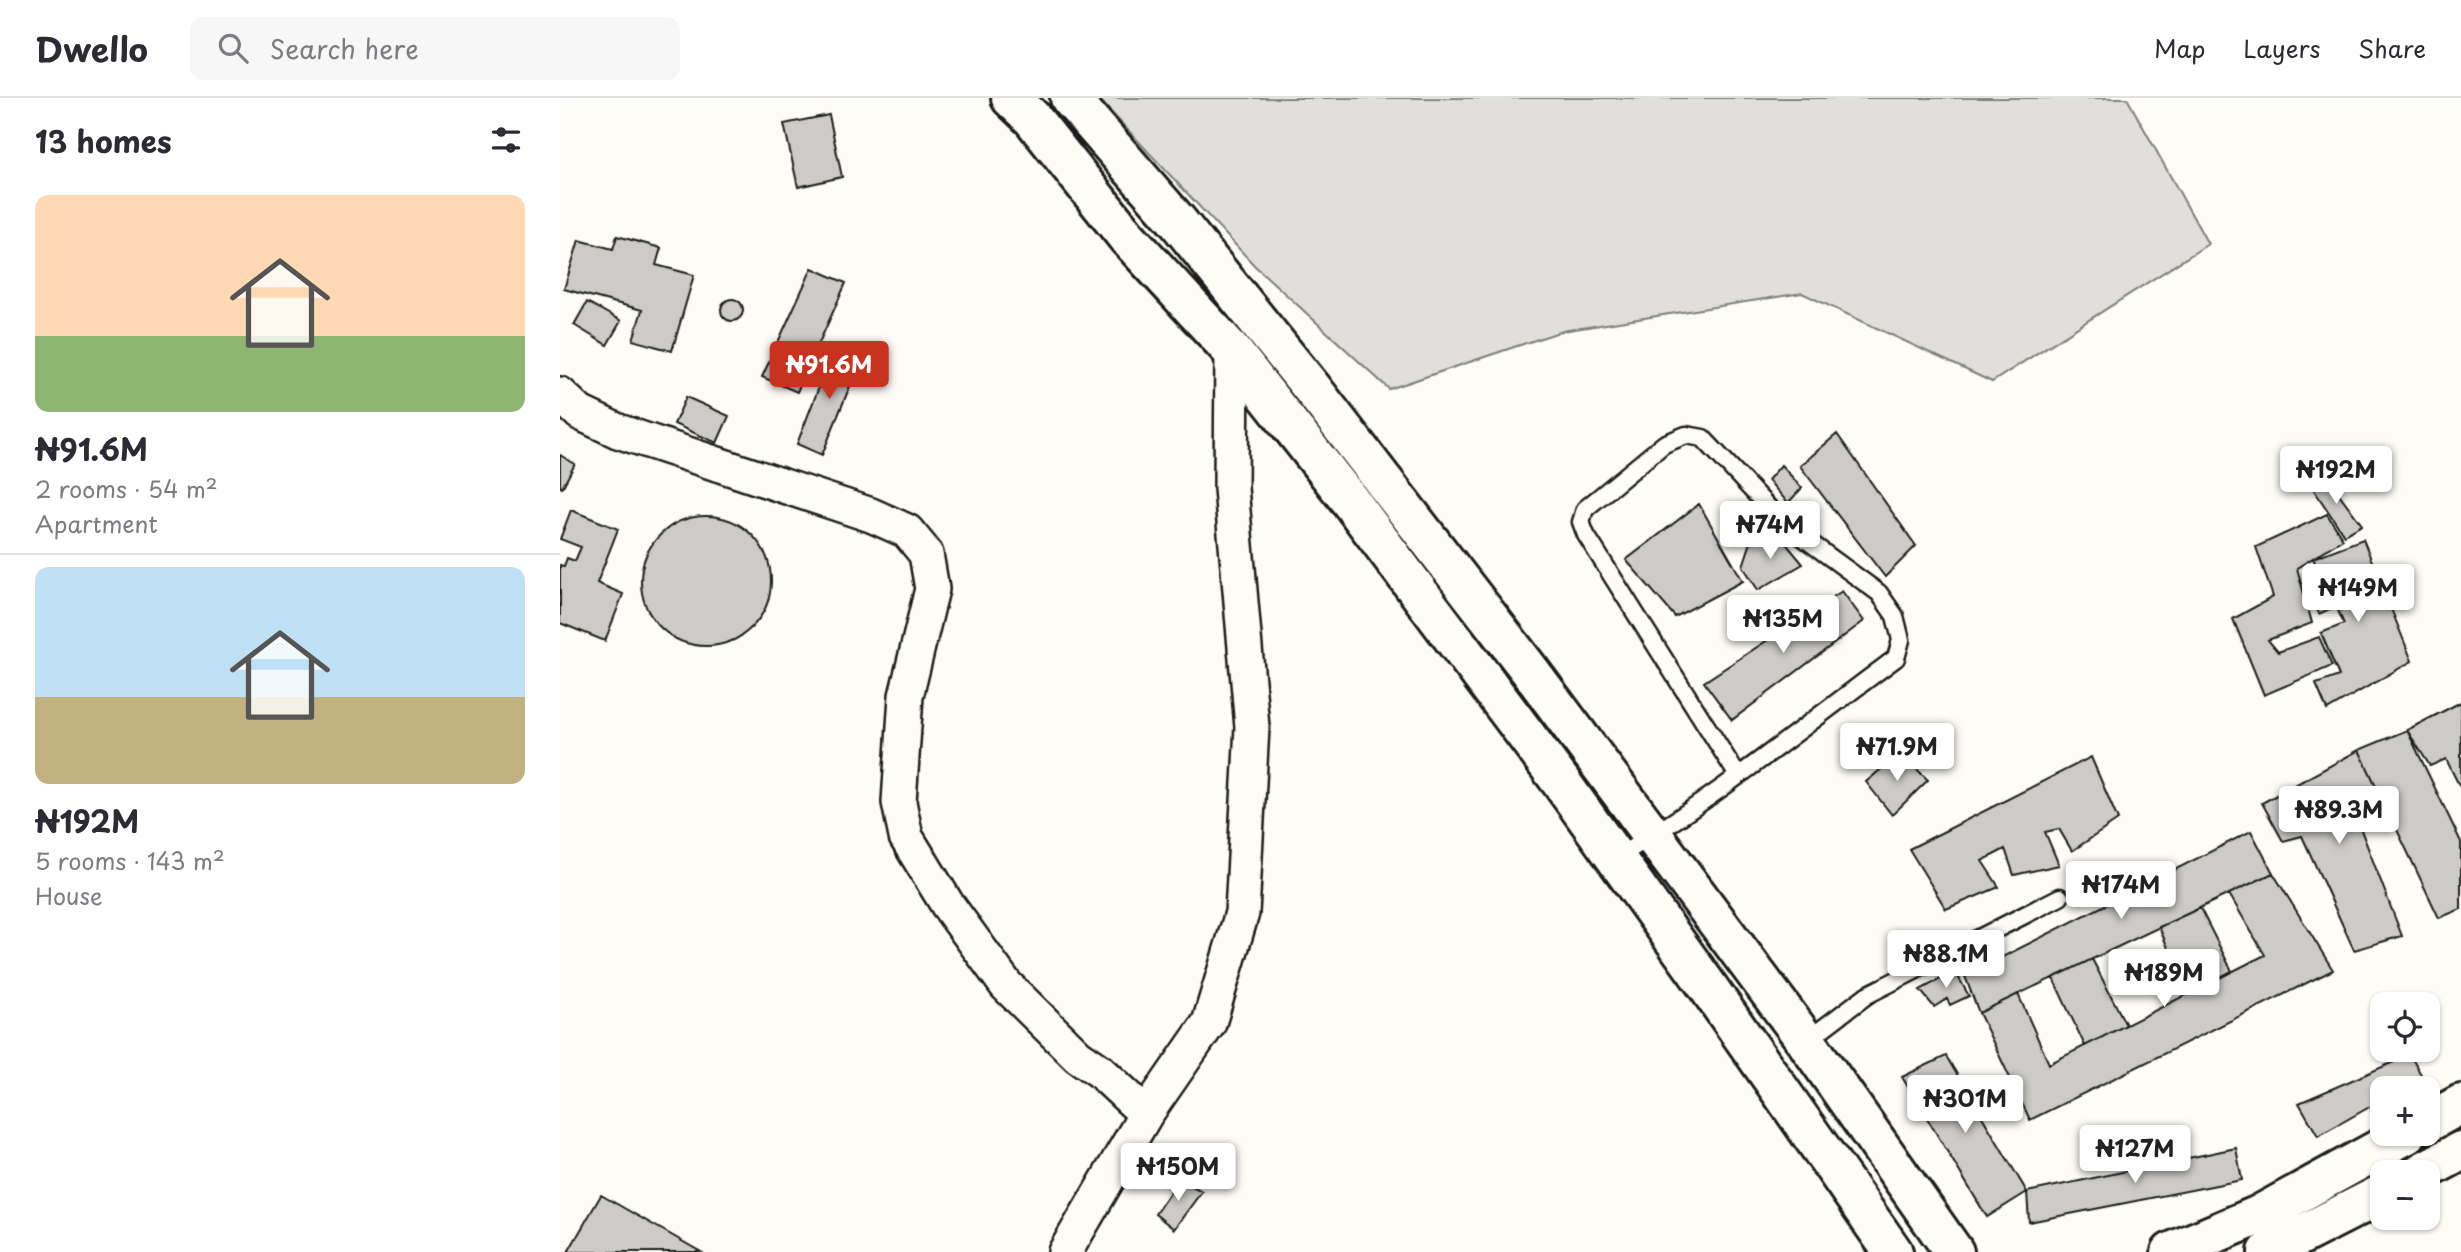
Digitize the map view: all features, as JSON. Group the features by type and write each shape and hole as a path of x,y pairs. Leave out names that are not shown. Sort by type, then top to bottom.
{"street":[{"path":"1011,98 1031,118 1128,237 1232,351 1362,517 1616,858 1893,1252"},
{"path":"1070,98 1178,222 1311,387 1806,1041 1954,1252"},
{"path":"1065,1252 1146,1114 1209,1023 1242,913 1252,727 1231,488 1232,351"},
{"path":"560,394 580,413 618,431 871,515 907,531 926,554 932,589 906,696 900,766 899,802 906,837 947,904 1006,985 1078,1056 1100,1071 1146,1114"},
{"path":"2440,1116 2461,1104"},
{"path":"2171,1252 2259,1215 2385,1146"},
{"path":"2440,1162 2461,1151"},
{"path":"2267,1252 2370,1200"}],"lane":[{"path":"1616,858 1653,836 1738,776 1896,658 1901,640 1895,617 1879,593 1782,522 1703,438 1686,435 1664,444 1585,509 1581,522 1586,535 1738,776"},
{"path":"1806,1041 1867,995 2060,897"}],"shaded area":[{"path":"1098,98 2127,98 2208,244 1992,382 1802,293 1562,331 1389,389 1255,266"}],"building":[{"path":"829,115 842,177 798,187 784,124"},
{"path":"617,236 661,248 656,265 694,275 672,351 633,340 642,310 564,289 579,240 613,249"},
{"path":"812,268 846,283 797,392 762,377"},
{"path":"732,299 740,302 743,310 740,318 732,321 724,318 721,310 724,302"},
{"path":"587,302 621,321 607,345 574,325"},
{"path":"834,348 861,359 822,455 797,444"},
{"path":"686,397 729,416 717,443 674,424"},
{"path":"1837,434 1916,546 1885,577 1800,466"},
{"path":"560,455 575,464 562,488 560,487"},
{"path":"1781,465 1802,488 1788,503 1768,480"},
{"path":"2326,476 2362,525 2344,535 2312,487"},
{"path":"1699,504 1743,581 1675,617 1626,560"},
{"path":"571,510 618,529 597,583 623,594 605,641 560,623 560,565 564,566 567,558 575,561 581,547 560,539"},
{"path":"2327,514 2343,539 2297,568 2312,623 2268,640 2278,652 2319,637 2332,666 2264,695 2233,619 2273,597 2256,547"},
{"path":"706,516 731,521 752,535 766,556 771,581 766,606 752,627 731,641 706,646 681,641 660,627 646,606 641,581 646,556 660,535 681,521"},
{"path":"1779,535 1803,564 1758,590 1743,566 1751,542"},
{"path":"2363,539 2412,661 2327,710 2316,684 2339,676 2321,633 2344,624 2336,606 2319,614 2315,604 2331,598 2313,558"},
{"path":"1842,591 1864,621 1732,720 1704,682"},
{"path":"2461,702 2461,789 2446,759 2430,766 2407,730"},
{"path":"2407,730 2461,842 2461,909 2439,918 2359,750"},
{"path":"2359,750 2378,790 2353,809 2402,936 2354,950 2302,836 2283,841 2262,803"},
{"path":"1900,753 1928,780 1892,815 1866,782"},
{"path":"2091,757 2118,820 2072,851 2059,829 2045,832 2059,865 2014,875 2005,849 1982,861 1999,887 1946,909 1909,849"},
{"path":"2251,831 2273,873 1979,1013 1965,976"},
{"path":"2273,873 2333,970 2030,1120 1979,1013 2018,994 2049,1064 2265,955 2229,894"},
{"path":"2200,908 2232,971 2188,994 2159,927"},
{"path":"2092,959 2126,1025 2085,1046 2053,978"},
{"path":"1955,971 1969,996 1950,1005 1947,999 1934,1007 1920,990"},
{"path":"1946,1056 2027,1192 1987,1217 1902,1077"},
{"path":"2394,1062 2414,1062 2422,1076 2370,1076 2370,1107 2318,1136 2299,1103"},
{"path":"2236,1148 2242,1180 2029,1222 2027,1192"},
{"path":"1179,1179 1202,1191 1174,1229 1155,1214"},
{"path":"601,1195 701,1252 568,1252"}]}
